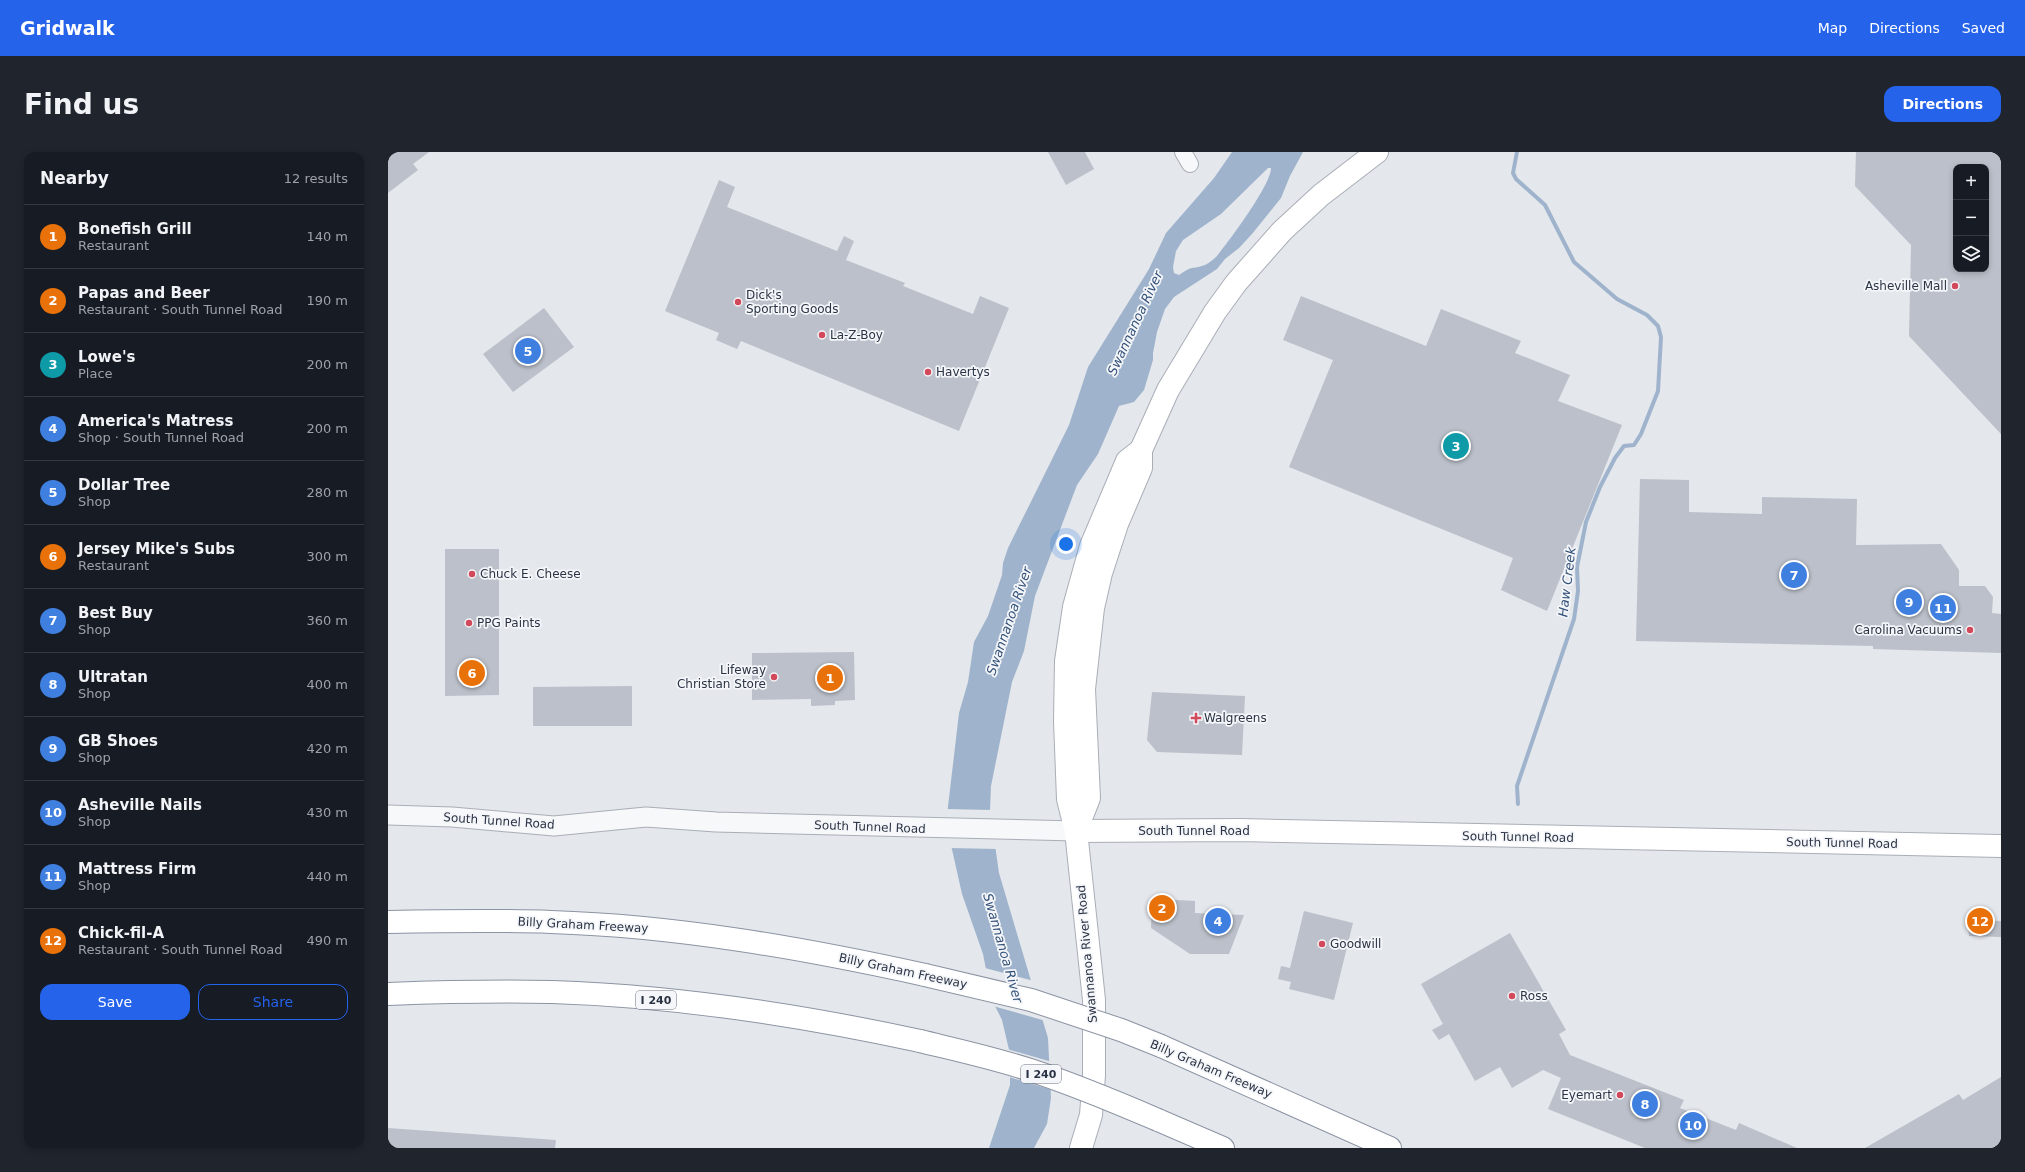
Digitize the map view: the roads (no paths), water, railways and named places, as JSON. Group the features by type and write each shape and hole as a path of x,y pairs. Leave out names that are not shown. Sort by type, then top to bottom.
{"main road":[{"name":"Swannanoa River Road","path":"1081,1148 1091,1115 1094,1075 1094,1000 1076,831 1088,798 1084,689 1093,608 1111,542 1141,468 1141,450 1168,390 1204,329 1236,283 1282,232 1321,195 1377,152"},
{"name":"South Tunnel Road","path":"1076,831 1240,830 2001,846"},
{"name":"Billy Graham Freeway","path":"388,922 552,922 664,930 767,944 844,957 925,975 1031,1000 1121,1030 1390,1148"},
{"name":"I 240","path":"388,994 552,992 675,1001 797,1017 920,1041 976,1054 1030,1070 1094,1093 1223,1148"}],"street":[{"name":"South Tunnel Road","path":"388,815 452,817 554,826 646,817 716,822 1076,831"}],"water":[{"name":"Swannanoa River","path":"1232,152 1303,152 1290,176 1281,198 1252,234 1239,248 1225,259 1217,269 1174,297 1165,309 1157,332 1153,360 1144,390 1134,402 1119,406 1098,454 1077,485 1035,596 1024,651 1012,682 991,786 990,810 999,873 1048,1038 1051,1098 1047,1124 1034,1148 989,1148 1010,1085 1010,1054 1002,1020 992,1000 983,954 962,894 951,845 947,815 959,713 968,682 974,642 988,616 1002,575 1003,563 1008,548 1069,425 1088,367 1149,269 1166,233 1214,178","holes":["1268,168 1271,168 1269,176 1257,199 1217,256 1203,266 1189,269 1179,275 1174,273 1173,267 1176,251 1183,240 1221,214"]}],"waterway":[{"name":"Haw Creek","path":"1517,152 1513,173 1516,179 1545,205 1574,262 1617,299 1647,315 1658,326 1661,337 1658,391 1641,434 1634,445 1624,446 1615,458 1600,487 1586,522 1577,567 1578,591 1574,619 1517,786 1518,804"}],"place":[{"name":"Asheville Mall","path":"1955,286"},
{"name":"Dick's Sporting Goods","path":"738,302"},
{"name":"La-Z-Boy","path":"822,335"},
{"name":"Dollar Tree","path":"528,351"},
{"name":"Havertys","path":"928,372"},
{"name":"Lowe's","path":"1456,446"},
{"name":"Chuck E. Cheese","path":"472,574"},
{"name":"Best Buy","path":"1794,575"},
{"name":"GB Shoes","path":"1909,602"},
{"name":"Mattress Firm","path":"1943,608"},
{"name":"PPG Paints","path":"469,623"},
{"name":"Carolina Vacuums","path":"1970,630"},
{"name":"Jersey Mike's Subs","path":"472,673"},
{"name":"Lifeway Christian Store","path":"774,677"},
{"name":"Bonefish Grill","path":"830,678"},
{"name":"Walgreens","path":"1196,718"},
{"name":"Papas and Beer","path":"1162,908"},
{"name":"America's Matress","path":"1218,921"},
{"name":"Chick-fil-A","path":"1980,921"},
{"name":"Goodwill","path":"1322,944"},
{"name":"Ross","path":"1512,996"},
{"name":"Eyemart","path":"1620,1095"},
{"name":"Ultratan","path":"1645,1104"},
{"name":"Asheville Nails","path":"1693,1125"}]}
